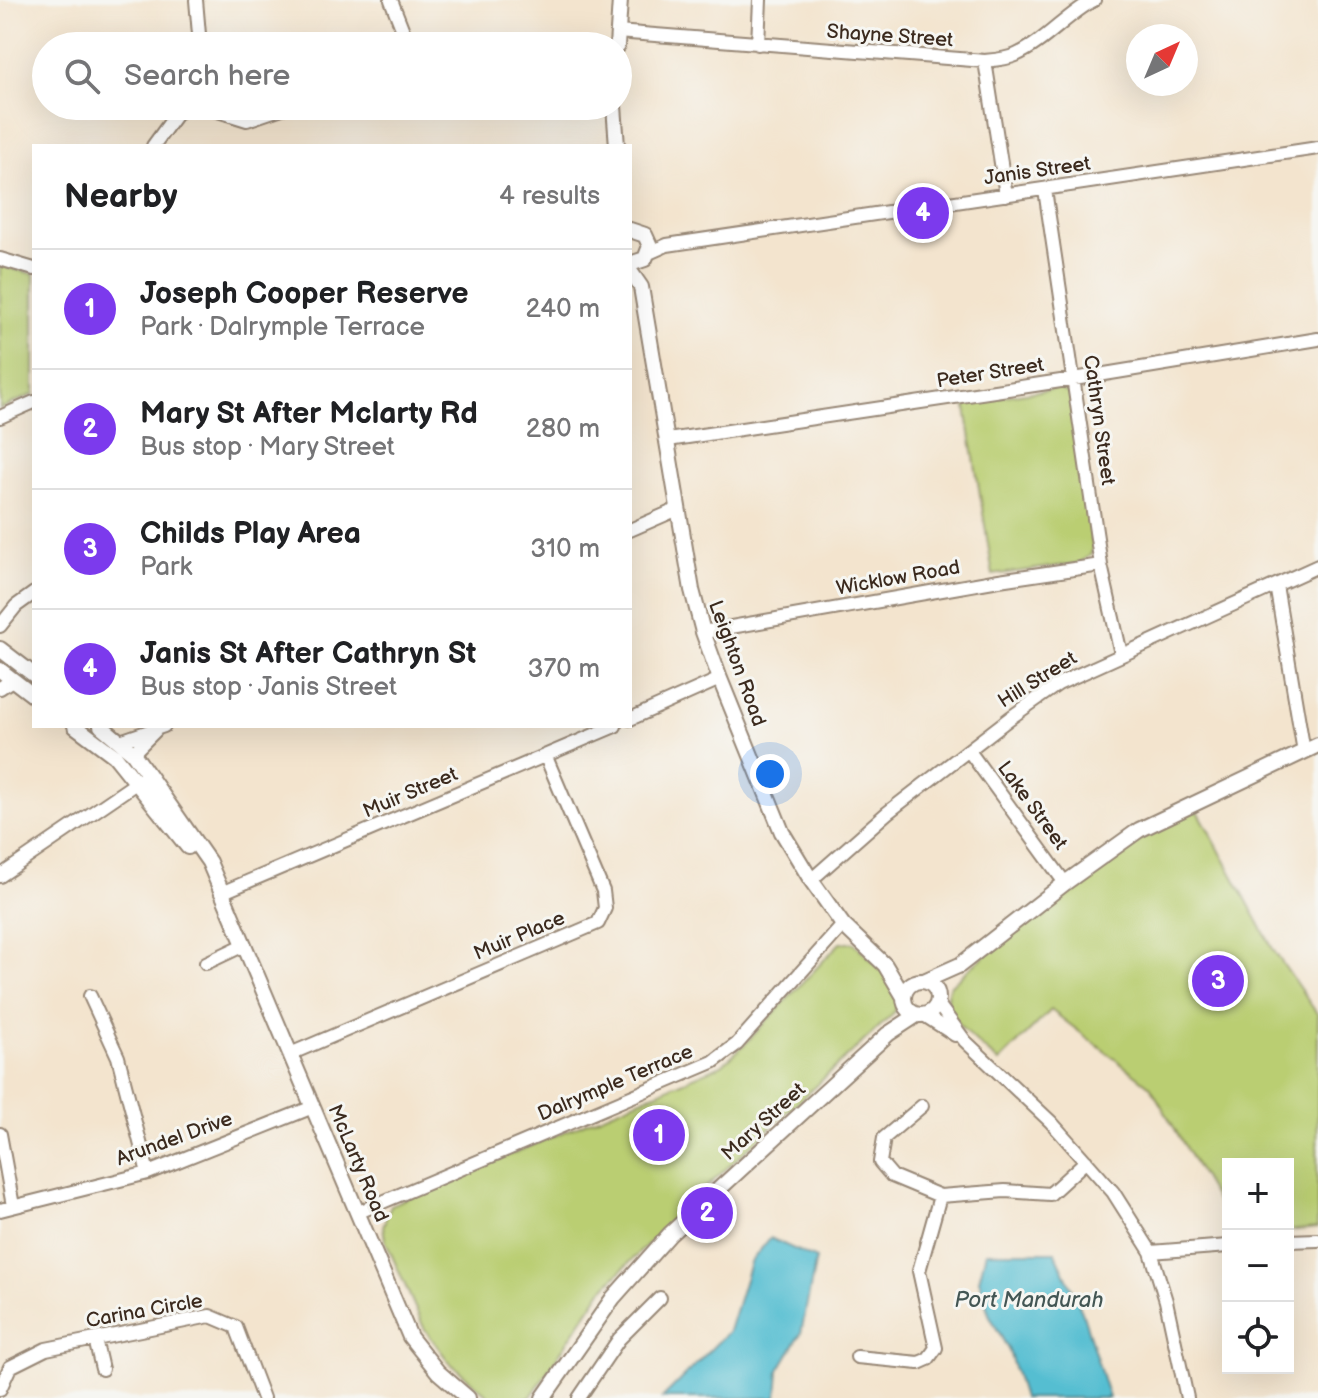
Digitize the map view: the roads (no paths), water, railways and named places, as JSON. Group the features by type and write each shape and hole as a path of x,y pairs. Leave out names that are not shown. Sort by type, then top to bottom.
{"street":[{"path":"196,0 199,32"},
{"path":"391,0 404,32"},
{"path":"758,44 760,0"},
{"name":"Shayne Street","path":"632,40 758,44 985,61 1014,56 1041,39 1078,8 1094,0"},
{"path":"617,4 617,32"},
{"path":"985,61 1006,195"},
{"path":"154,144 172,120"},
{"path":"615,120 617,144"},
{"name":"Janis Street","path":"648,251 667,245 1318,148"},
{"name":"Cathryn Street","path":"1045,190 1101,565 1121,654"},
{"path":"632,227 645,235 648,251 632,263"},
{"name":"Leighton Road","path":"648,251 641,287 678,509 703,632 782,832 843,925 885,965 904,1000"},
{"path":"0,259 32,268"},
{"name":"Leighton Road","path":"632,274 641,287"},
{"name":"Peter Street","path":"668,440 1318,339"},
{"path":"0,417 32,403"},
{"path":"632,529 678,509"},
{"name":"Wicklow Road","path":"703,632 1101,565"},
{"name":"Hill Street","path":"811,880 887,813 1058,684 1318,566"},
{"path":"1276,585 1304,752"},
{"path":"0,626 16,606 32,594"},
{"path":"0,649 32,673"},
{"path":"17,662 4,678 32,695"},
{"path":"632,718 720,679"},
{"name":"McLarty Road","path":"79,728 124,749"},
{"name":"McLarty Road","path":"103,728 124,749 209,862 410,1337 453,1387 468,1398"},
{"path":"124,749 146,730 156,728"},
{"name":"Muir Street","path":"221,893 611,728"},
{"name":"Mary Street","path":"888,1034 901,1015 908,986 960,965 1139,830 1318,745"},
{"name":"Lake Street","path":"969,751 1065,883"},
{"name":"Muir Place","path":"290,1054 598,923 605,908 603,891 546,757"},
{"path":"0,876 143,778"},
{"name":"Dalrymple Terrace","path":"359,1212 713,1062 737,1044 843,925"},
{"path":"206,963 244,945"},
{"name":"Leighton Road","path":"885,965 920,981"},
{"name":"Mary Street","path":"547,1396 570,1355 613,1298 670,1234 888,1034 932,1011 960,965"},
{"path":"920,981 934,985 938,1001 965,1041 1051,1122 1113,1192 1151,1252 1166,1301 1187,1398"},
{"path":"90,996 118,1057 148,1173"},
{"path":"904,1000 910,1011 965,1041"},
{"path":"922,1106 884,1138 880,1162 892,1176 940,1196 1005,1191 1050,1194 1086,1161"},
{"name":"Arundel Drive","path":"7,1208 148,1173 313,1107"},
{"path":"0,1134 7,1208"},
{"path":"857,1357 919,1363 928,1359 936,1348 919,1271 940,1196"},
{"path":"1294,1241 1318,1240"},
{"path":"1151,1252 1222,1246"},
{"path":"579,1398 619,1339 660,1298"},
{"name":"Carina Circle","path":"0,1389 10,1367 46,1349 210,1316 236,1327 263,1398"},
{"path":"95,1339 102,1369"},
{"path":"442,1398 453,1387"}],"water":[{"path":"770,1238 816,1259 801,1333 779,1370 777,1398 662,1398 729,1331 750,1263"},
{"name":"Port Mandurah","path":"986,1252 1055,1252 1082,1311 1109,1398 1023,1398 1009,1351 989,1314 979,1280"}],"place":[{"name":"Janis St After Cathryn St","path":"923,213"},
{"name":"Childs Play Area","path":"1218,981"},
{"name":"Joseph Cooper Reserve","path":"659,1135"},
{"name":"Mary St After Mclarty Rd","path":"707,1213"}]}
